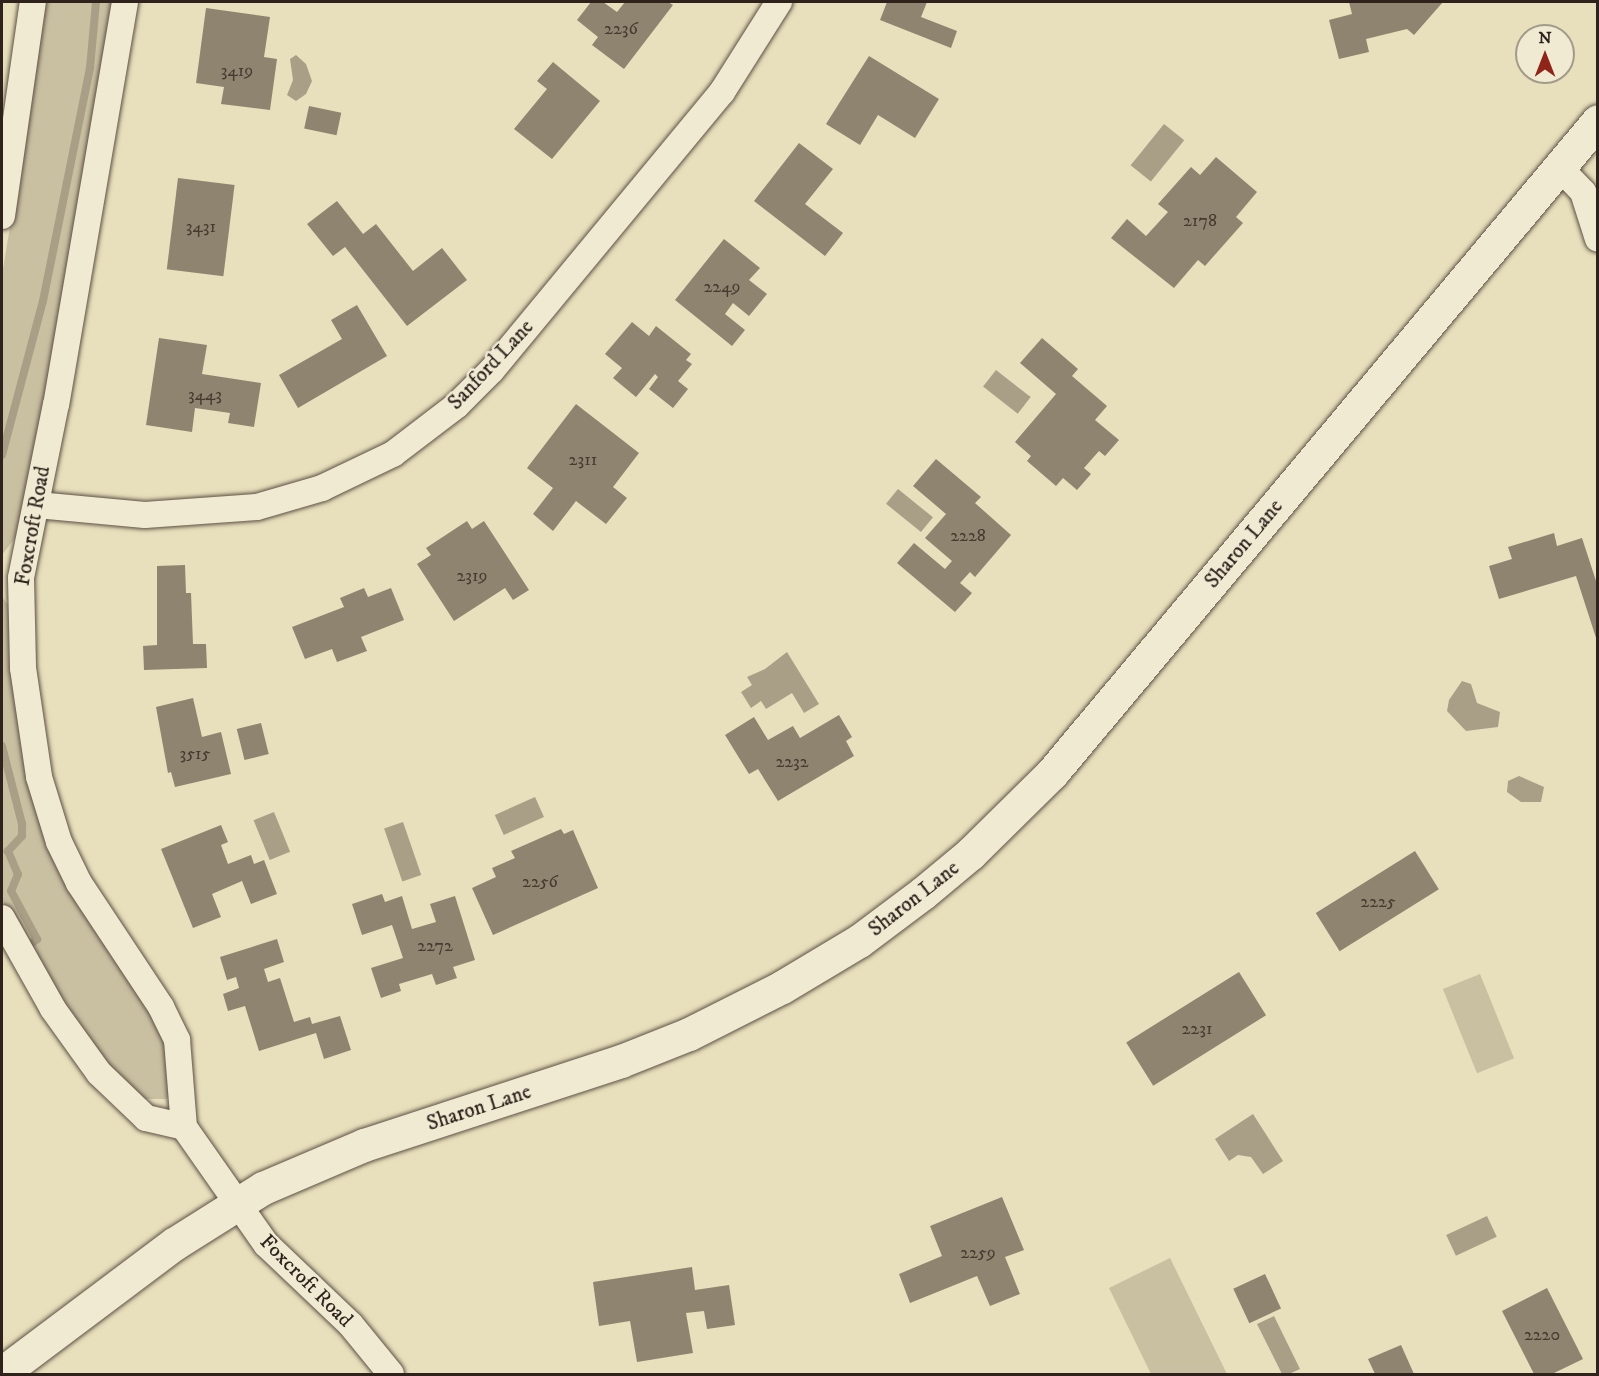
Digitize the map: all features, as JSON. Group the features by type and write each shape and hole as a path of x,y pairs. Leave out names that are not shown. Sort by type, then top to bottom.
{"main road":[{"name":"Sharon Lane","path":"2,1373 236,1202 312,1164 621,1061 688,1034 782,987 859,941 923,893 971,853 1052,773 1598,122"}],"street":[{"path":"2,216 33,2"},
{"name":"Foxcroft Road","path":"125,2 37,505 21,578 20,618 27,707 39,777 59,842 79,883 161,1006 177,1040 184,1127 266,1244 351,1325 391,1374"},
{"name":"Sanford Lane","path":"37,505 145,515 248,508 322,488 393,454 457,405 492,370 722,92 778,2"},
{"path":"1559,167 1583,192 1598,239"},
{"path":"2,918 53,1009 99,1073 146,1118 184,1127"}],"shaded area":[{"path":"43,2 116,2 20,531 2,555 2,275 34,83"},
{"path":"296,55 306,64 312,81 306,94 296,101 287,95 293,80 290,59"},
{"path":"1164,124 1184,140 1151,182 1131,165"},
{"path":"996,370 1031,397 1018,414 983,387"},
{"path":"898,489 933,517 921,532 886,504"},
{"path":"2,597 10,607 32,786 165,1034 172,1093 166,1099 143,1099 98,1056 23,940 2,899"},
{"path":"787,652 819,704 804,713 792,693 766,709 761,701 751,708 741,692 752,685 747,677 765,669"},
{"path":"1462,681 1471,684 1477,703 1500,712 1498,727 1466,731 1447,711 1449,700"},
{"path":"1519,776 1544,787 1541,802 1521,802 1507,792 1508,781"},
{"path":"535,797 544,817 504,835 495,815"},
{"path":"274,812 290,852 270,860 254,820"},
{"path":"403,822 421,875 402,881 384,829"},
{"path":"1480,974 1514,1058 1477,1073 1443,989"},
{"path":"1253,1114 1283,1161 1263,1174 1251,1157 1238,1155 1229,1161 1215,1139"},
{"path":"1487,1216 1497,1237 1456,1256 1446,1235"},
{"path":"1170,1258 1227,1374 1151,1374 1109,1288"},
{"path":"1274,1316 1300,1369 1289,1374 1282,1374 1257,1324"}],"building":[{"path":"591,2 603,2 617,12 625,2 668,2 673,5 624,69 592,45 598,37 577,20"},
{"path":"887,2 927,2 921,17 957,31 951,48 880,20"},
{"path":"1349,2 1443,2 1414,35 1407,29 1366,39 1369,52 1339,59 1329,20 1352,14"},
{"path":"206,8 270,17 264,57 277,59 270,110 221,104 224,87 196,83"},
{"path":"869,56 939,99 915,138 878,115 860,145 826,124"},
{"path":"553,62 600,101 552,159 514,129 547,89 537,81"},
{"path":"309,106 341,113 336,135 304,128"},
{"path":"799,143 833,169 805,204 843,233 825,256 754,201"},
{"path":"1216,157 1257,192 1236,217 1243,223 1205,266 1198,260 1174,288 1111,238 1127,219 1146,236 1168,212 1158,204 1191,167 1200,175"},
{"path":"178,178 235,185 223,276 167,269"},
{"path":"337,201 363,234 376,224 413,271 442,248 467,280 407,326 345,247 333,256 307,224"},
{"path":"724,239 760,268 749,280 767,294 749,316 733,303 725,314 745,330 732,346 675,300"},
{"path":"357,305 387,356 298,408 279,375 342,339 331,320"},
{"path":"632,322 649,336 656,326 691,354 686,360 692,364 678,381 688,389 673,408 649,389 658,377 655,374 636,397 613,378 622,368 605,354"},
{"path":"159,338 207,345 202,374 261,383 254,427 228,423 230,413 195,408 192,432 146,425"},
{"path":"1042,338 1078,369 1072,376 1107,406 1095,420 1119,440 1105,456 1099,451 1084,468 1091,474 1077,490 1063,478 1056,486 1027,461 1031,456 1015,442 1056,394 1020,363"},
{"path":"576,404 639,453 613,487 627,498 606,524 576,501 553,531 533,514 553,488 527,468"},
{"path":"936,459 981,497 975,503 1011,535 975,577 970,572 960,583 972,593 955,612 897,563 914,543 945,569 952,561 925,538 946,514 913,486"},
{"path":"467,521 472,529 484,521 529,590 513,600 505,588 454,621 417,564 431,555 426,548"},
{"path":"1554,533 1557,546 1582,538 1598,587 1598,644 1576,576 1499,599 1489,566 1512,559 1508,547"},
{"path":"185,565 186,593 191,593 193,644 206,644 207,668 144,670 143,646 157,645 157,566"},
{"path":"364,588 368,597 391,588 404,620 361,637 367,651 337,662 332,649 305,659 292,627 344,607 340,598"},
{"path":"193,698 202,737 221,732 231,774 175,787 171,772 168,773 156,707"},
{"path":"839,715 852,737 846,741 854,756 778,801 758,769 749,774 725,735 754,717 768,740 793,726 800,738"},
{"path":"261,723 269,754 244,760 237,729"},
{"path":"221,825 228,842 221,845 228,864 251,855 254,864 264,860 277,894 251,904 242,881 212,894 221,917 193,928 161,849"},
{"path":"561,829 564,834 573,830 598,888 493,935 472,888 496,877 492,868 515,858 511,851"},
{"path":"1415,851 1439,889 1340,951 1316,913"},
{"path":"382,894 385,902 402,896 412,929 436,922 430,904 455,896 475,960 453,967 457,978 436,985 432,974 399,984 401,991 381,998 371,968 403,958 392,925 362,935 352,904"},
{"path":"277,939 284,962 264,969 268,982 280,978 294,1022 310,1017 312,1024 340,1016 351,1050 324,1059 316,1033 259,1051 245,1006 228,1011 223,994 239,988 236,977 227,980 220,957"},
{"path":"1239,972 1266,1015 1153,1086 1126,1042"},
{"path":"1002,1197 1024,1250 1005,1257 1020,1294 990,1306 977,1276 910,1303 899,1274 942,1256 930,1226"},
{"path":"692,1267 695,1290 729,1285 735,1325 707,1329 704,1311 686,1313 693,1353 637,1362 630,1321 599,1326 593,1282"},
{"path":"1265,1274 1281,1308 1249,1323 1233,1289"},
{"path":"1547,1288 1583,1359 1552,1374 1534,1374 1502,1311"},
{"path":"1401,1345 1414,1374 1375,1374 1368,1359"}],"waterway":[{"path":"2,455 43,301 90,68 96,2"},
{"path":"2,746 22,824 22,836 8,851 18,874 11,891 37,939 31,944"}]}
